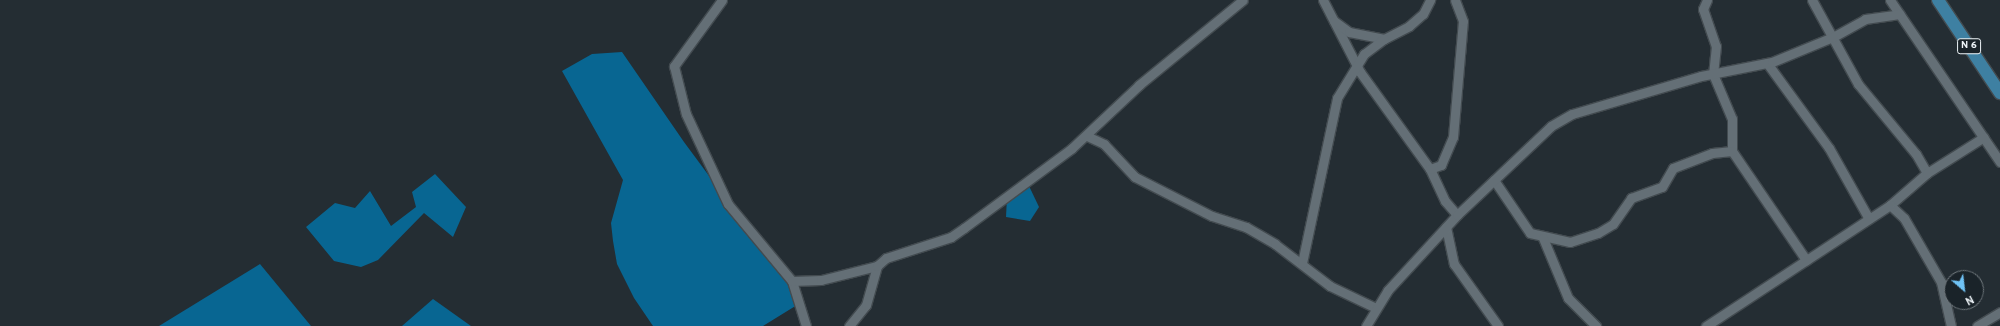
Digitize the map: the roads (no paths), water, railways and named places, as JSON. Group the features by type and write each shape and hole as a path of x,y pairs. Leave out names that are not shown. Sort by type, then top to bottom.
{"main road":[{"name":"N 6","path":"1938,0 2000,93"}],"street":[{"path":"722,0 674,66 676,76 686,114 728,204 792,280 806,326"},
{"path":"792,280 821,280 877,266 892,254 951,237 1086,136 1139,85 1243,0"},
{"path":"1323,0 1356,65 1430,169 1445,201 1457,215"},
{"path":"1302,263 1331,119 1337,98 1356,65 1384,39 1408,26 1423,14 1430,0"},
{"path":"1430,169 1441,165 1453,137 1463,21 1455,0"},
{"path":"1707,0 1703,9 1716,46 1713,74 1732,119 1732,152 1806,260"},
{"path":"1812,0 1858,84 1916,154 1927,173"},
{"path":"1890,0 2000,162"},
{"path":"1366,326 1388,290 1457,215 1551,126 1572,114 1713,74 1767,63 1833,37 1865,18 1900,14"},
{"path":"1333,20 1349,32 1384,39"},
{"path":"1767,63 1829,148 1869,219"},
{"path":"1086,136 1112,151 1135,177 1212,216 1246,227 1302,263 1330,286 1376,308"},
{"path":"1706,326 1890,205 1927,173 1984,137"},
{"path":"1494,180 1530,233 1543,238 1570,242 1598,233 1613,224 1631,198 1662,187 1673,168 1712,153 1732,152"},
{"path":"1890,205 1904,218 1941,282 1951,326"},
{"path":"1446,227 1454,264 1498,326"},
{"path":"1543,238 1568,298 1596,326"},
{"path":"849,326 866,305 877,266"},
{"path":"1977,326 2000,312"}]}
